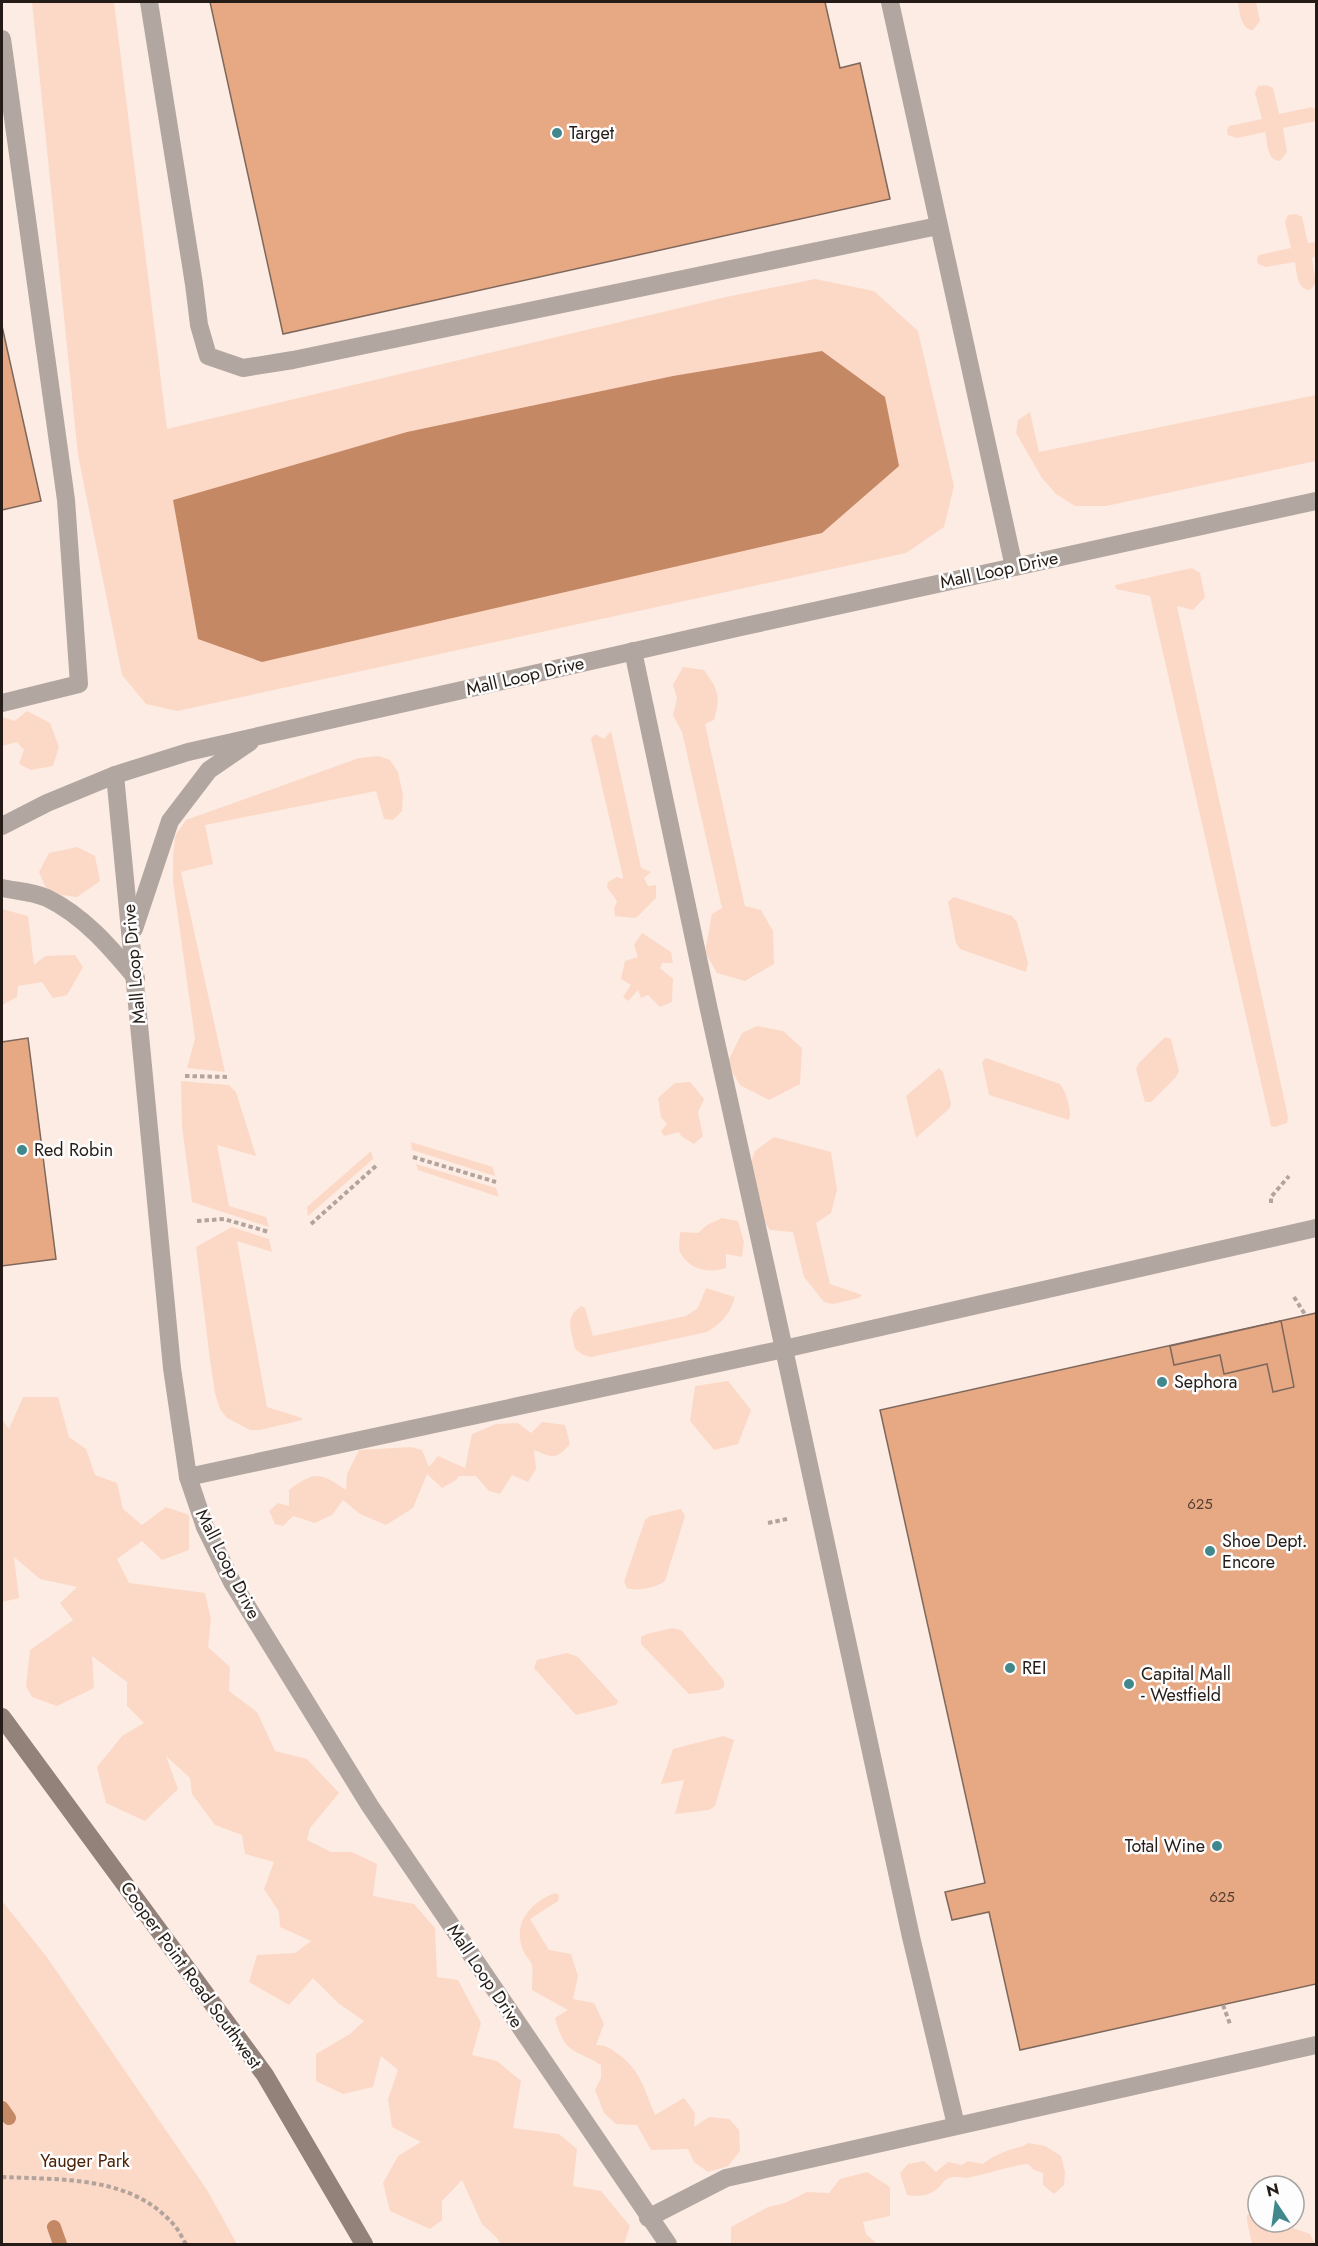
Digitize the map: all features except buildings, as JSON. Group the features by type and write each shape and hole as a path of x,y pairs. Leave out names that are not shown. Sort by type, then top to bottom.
{"main road":[{"name":"Cooper Point Road Southwest","path":"2,1717 265,2075 364,2244"}],"street":[{"path":"149,2 199,325 208,356 243,368 293,360 938,226"},
{"path":"890,2 1014,567"},
{"path":"2,39 66,500 79,684 2,703"},
{"name":"Mall Loop Drive","path":"668,2244 370,1806 232,1582 205,1527 188,1477 172,1368 115,775 188,752 633,651 1317,501"},
{"path":"633,651 908,1926 956,2125"},
{"path":"131,936 170,821 209,771 259,736"},
{"path":"2,826 47,803 115,775"},
{"path":"2,888 45,898 72,914 104,939 136,978"},
{"path":"188,1477 784,1349 1317,1228"},
{"path":"648,2217 726,2178 1317,2045"}],"path":[{"path":"185,1076 228,1077"},
{"path":"413,1156 496,1182"},
{"path":"311,1224 376,1166"},
{"path":"1271,1203 1272,1197 1289,1176"},
{"path":"197,1221 224,1219 269,1233"},
{"path":"1294,1297 1306,1316"},
{"path":"768,1523 787,1519"},
{"path":"1224,2005 1230,2024"},
{"path":"2,2177 61,2178 92,2183 142,2198 174,2225 186,2244"}],"green space":[{"path":"32,2 114,2 167,429 726,297 815,279 874,291 918,331 954,486 944,527 906,553 177,711 146,704 122,675 78,455"},
{"path":"1238,2 1256,2 1260,21 1253,30 1245,27"},
{"path":"1266,85 1273,88 1279,114 1312,107 1316,110 1316,121 1283,128 1287,152 1280,161 1272,158 1265,132 1237,138 1228,135 1227,130 1229,126 1262,119 1255,93 1258,86"},
{"path":"1296,214 1302,217 1308,243 1316,242 1316,256 1312,258 1316,283 1310,290 1302,287 1295,262 1266,267 1258,264 1257,259 1259,255 1291,248 1285,222 1288,215"},
{"path":"1316,395 1316,461 1106,506 1075,506 1056,494 1042,478 1016,433 1018,420 1030,412 1039,452"},
{"path":"1192,568 1200,573 1205,597 1193,610 1177,606 1288,1117 1287,1123 1275,1127 1271,1126 1150,596 1116,589 1115,585"},
{"path":"683,667 704,670 717,693 714,720 705,724 745,906 761,910 773,931 774,964 745,981 717,973 705,952 712,914 722,908 682,732 673,715 677,698 673,685"},
{"path":"27,711 50,723 59,747 53,766 31,770 19,764 24,750 17,742 2,746 2,717 15,721"},
{"path":"611,731 641,868 651,872 644,878 648,886 656,885 656,898 636,918 615,916 614,909 617,901 607,887 608,882 617,877 622,879 623,877 591,739 595,734 604,739"},
{"path":"379,756 390,760 398,772 403,795 402,811 393,820 384,819 376,791 205,825 213,864 181,872 225,1072 187,1068 195,1039 173,881 175,836 186,820 359,758"},
{"path":"77,847 95,856 100,881 77,897 48,893 39,872 49,853"},
{"path":"954,897 1012,916 1017,922 1028,963 1026,972 960,949 956,943 948,902"},
{"path":"2,909 28,916 34,965 45,956 75,955 83,967 67,995 53,998 42,982 18,986 17,997 2,1005"},
{"path":"642,933 671,952 673,963 662,963 660,968 673,979 672,1002 660,1007 648,995 641,998 638,990 628,1001 623,997 631,985 621,979 625,961 638,957 634,945"},
{"path":"757,1026 783,1031 802,1048 800,1084 769,1100 740,1085 727,1063 742,1033"},
{"path":"1165,1037 1171,1039 1179,1071 1151,1102 1145,1102 1136,1069 1139,1063"},
{"path":"986,1058 1060,1084 1068,1101 1069,1120 989,1095 982,1062"},
{"path":"939,1068 943,1072 951,1103 950,1108 916,1138 906,1096"},
{"path":"181,1081 229,1085 236,1092 256,1156 217,1145 229,1206 266,1217 269,1227 192,1202 182,1127"},
{"path":"690,1082 704,1099 698,1112 703,1136 694,1144 681,1136 679,1132 664,1136 661,1131 667,1124 661,1117 658,1098 675,1083"},
{"path":"774,1137 831,1152 837,1190 831,1213 816,1223 830,1284 862,1295 859,1298 833,1304 824,1302 804,1277 793,1232 770,1230 741,1190 755,1151"},
{"path":"411,1142 493,1167 495,1176 412,1150"},
{"path":"371,1151 373,1159 308,1216 307,1207"},
{"path":"416,1164 496,1188 499,1197 418,1170"},
{"path":"722,1218 738,1221 744,1242 742,1257 726,1254 726,1268 720,1270 694,1267 680,1252 680,1232 698,1233 707,1225"},
{"path":"232,1227 269,1239 272,1252 237,1241 267,1407 302,1418 302,1420 260,1430 250,1430 227,1418 220,1409 210,1360 196,1247"},
{"path":"706,1288 735,1297 725,1318 707,1332 591,1357 575,1349 570,1325 572,1315 582,1306 585,1308 593,1336 686,1316 698,1308"},
{"path":"728,1381 751,1410 738,1444 714,1450 690,1421 695,1386"},
{"path":"23,1397 58,1397 69,1437 86,1449 95,1475 117,1483 123,1509 142,1525 166,1507 189,1515 189,1550 162,1560 142,1541 117,1559 129,1583 205,1593 211,1619 208,1647 230,1667 229,1691 257,1712 275,1751 307,1759 339,1793 310,1828 307,1840 331,1852 352,1852 377,1864 373,1896 414,1904 435,1928 437,1977 458,1980 481,2023 472,2055 497,2061 521,2081 513,2128 559,2134 577,2149 573,2186 601,2191 630,2226 624,2244 500,2244 498,2239 482,2224 462,2180 442,2201 442,2220 430,2229 390,2211 383,2183 398,2156 421,2142 392,2127 388,2099 398,2070 381,2056 373,2087 343,2094 316,2081 316,2054 350,2034 364,2021 338,2003 313,1978 289,2005 249,1982 257,1955 295,1953 311,1941 280,1927 279,1912 264,1889 274,1862 245,1854 242,1835 215,1825 192,1794 190,1778 166,1756 178,1789 145,1821 106,1803 97,1767 122,1736 144,1723 127,1706 127,1682 92,1656 94,1688 57,1706 32,1697 26,1686 30,1650 73,1620 60,1603 77,1587 40,1579 14,1557 19,1598 2,1602 2,1419 9,1429"},
{"path":"542,1422 565,1425 570,1444 561,1453 553,1456 534,1450 536,1469 528,1482 512,1475 500,1494 489,1491 476,1476 459,1476 442,1488 427,1474 413,1508 386,1525 360,1514 343,1500 332,1515 315,1523 293,1516 283,1526 275,1524 269,1511 278,1503 289,1506 289,1490 311,1477 323,1477 346,1490 347,1474 359,1450 411,1447 422,1450 429,1467 438,1456 465,1468 472,1434 496,1424 518,1423 531,1433"},
{"path":"681,1509 685,1516 665,1581 647,1588 627,1588 624,1582 645,1520 650,1516"},
{"path":"672,1628 681,1630 724,1681 724,1687 719,1690 689,1694 641,1644 641,1637"},
{"path":"567,1653 578,1657 618,1701 616,1705 576,1715 534,1668 537,1660"},
{"path":"723,1736 734,1740 715,1806 709,1810 675,1814 684,1780 661,1784 673,1749"},
{"path":"555,1893 559,1895 558,1901 530,1919 549,1950 571,1954 578,1976 573,1999 594,2003 604,2024 596,2045 610,2049 632,2066 655,2115 684,2098 695,2113 694,2127 709,2117 729,2119 739,2130 740,2151 728,2166 708,2172 694,2162 688,2149 651,2150 637,2125 616,2124 604,2113 595,2090 601,2078 601,2065 571,2049 562,2039 555,2018 568,2010 532,1990 532,1966 520,1940 522,1922 531,1908"},
{"name":"Yauger Park","path":"2,1901 46,1956 207,2190 237,2244 2,2244"},
{"path":"1028,2143 1045,2146 1061,2156 1065,2172 1064,2185 1054,2194 1043,2185 1043,2173 1034,2170 1028,2164 967,2178 950,2178 931,2193 919,2196 907,2195 900,2173 908,2164 924,2161 936,2172 948,2162 962,2165 968,2161 983,2164 998,2154"},
{"path":"867,2172 890,2187 890,2216 863,2222 866,2234 877,2244 731,2244 731,2227 768,2207 785,2203 807,2192 829,2193 840,2179"},
{"path":"1306,2233 1310,2234 1315,2244 1252,2244 1250,2234"}],"shaded area":[{"path":"822,351 885,397 899,466 822,533 262,662 198,639 173,500 407,432 673,376"}],"waterway":[{"path":"2,2108 9,2118"},
{"path":"54,2227 60,2244"}],"place":[{"name":"Target","path":"557,133"},
{"name":"Red Robin","path":"22,1150"},
{"name":"Sephora","path":"1162,1382"},
{"name":"Shoe Dept. Encore","path":"1210,1551"},
{"name":"REI","path":"1010,1668"},
{"name":"Capital Mall - Westfield","path":"1129,1684"},
{"name":"Total Wine","path":"1217,1846"}]}
